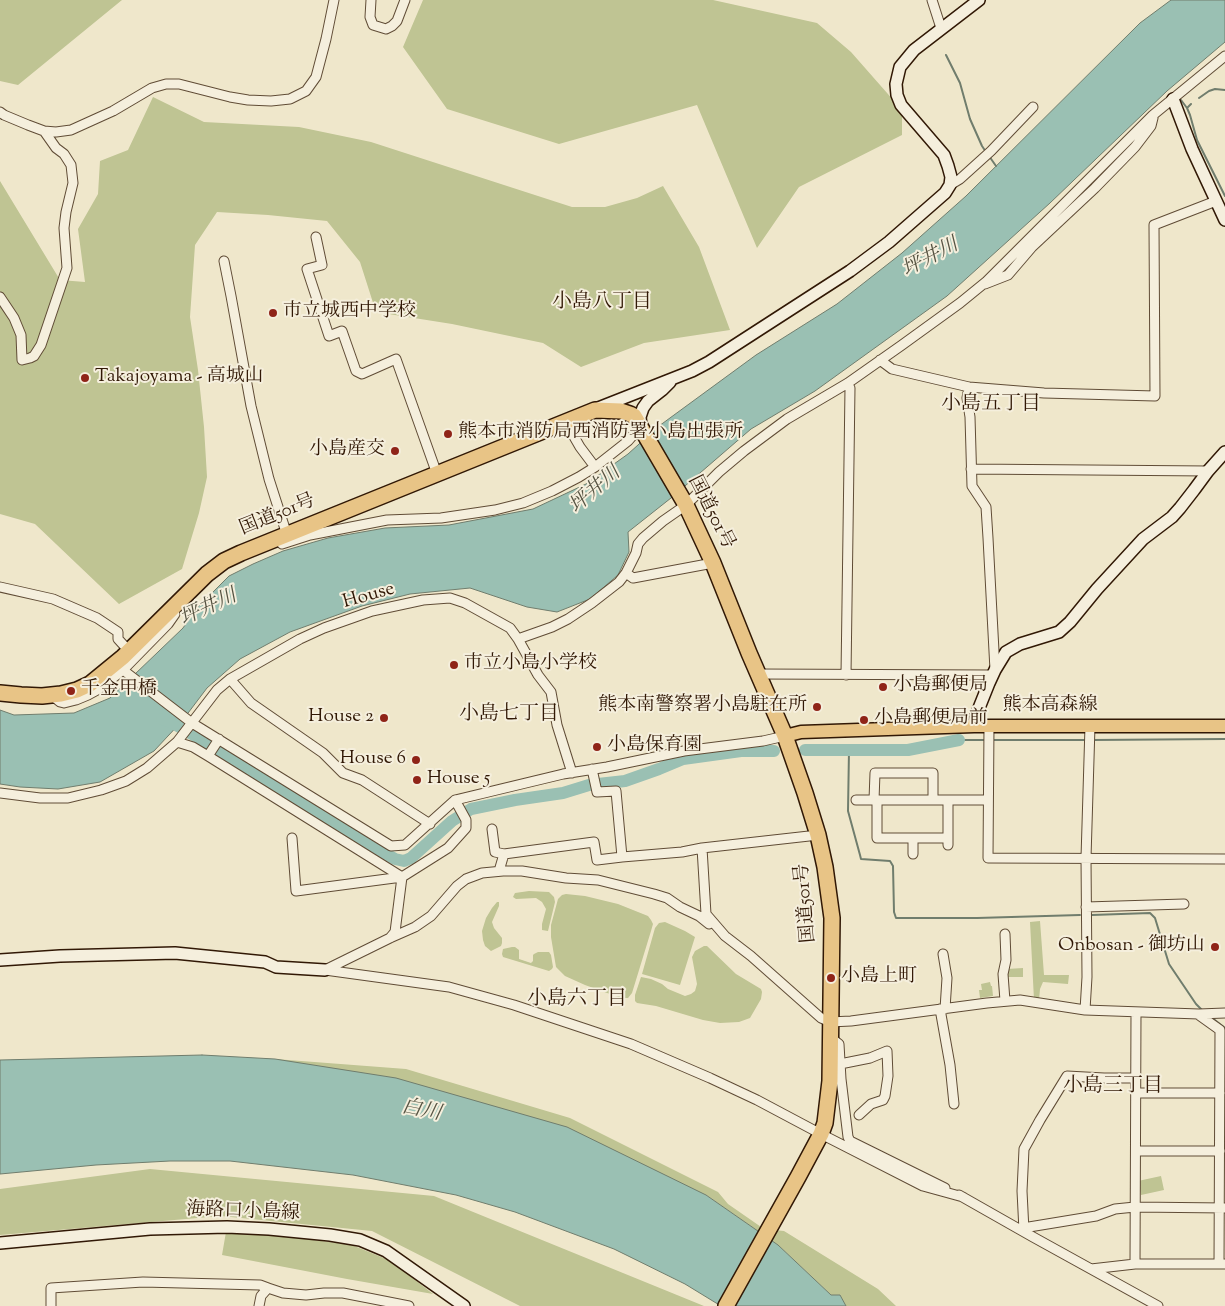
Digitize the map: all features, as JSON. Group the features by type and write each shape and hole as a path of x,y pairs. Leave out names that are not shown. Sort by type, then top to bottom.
{"highway":[{"name":"国道501号","path":"0,692 21,695 54,695 77,690 90,684 123,658 207,574 224,561 595,410 621,411 634,416 684,503 713,563 785,736 818,835 825,867 832,918 830,1081 825,1123 819,1138 726,1306"}],"main road":[{"name":"熊本高森線","path":"785,736 801,732 974,726 1225,726"}],"street":[{"path":"0,112 44,130 56,132 72,130 113,111 152,88 166,84 179,84 248,100 290,99 306,91 316,77 334,0"},
{"path":"371,0 370,17 373,25 386,29 397,20 405,0"},
{"path":"932,0 941,28"},
{"path":"595,410 709,362 850,271 889,242 945,193 950,185 951,176 944,155 901,105 897,95 896,84 900,67 914,50 979,0"},
{"path":"572,773 557,725 551,692 538,675 518,638 552,627 592,603 619,582 636,553 638,544 663,520 738,456 787,419 848,383 960,303 980,286 1154,115 1225,56"},
{"path":"1172,99 1192,149 1225,220"},
{"path":"950,185 960,179 991,151 1033,107"},
{"path":"0,297 14,318 21,335 22,360 34,356 41,345 67,268 64,228 73,183 71,165 44,130"},
{"path":"880,360 892,369 969,387 1044,393 1154,396 1154,226 1216,201"},
{"path":"316,237 322,266 307,269 329,336 342,331 356,371 362,374 396,359 437,474"},
{"path":"224,261 251,406 269,479 288,534"},
{"path":"54,695 60,702 76,700 88,695 125,672 168,624 179,609 180,602 190,599 221,570 234,563 297,538 310,535 387,520 441,518 495,510 523,503 552,491 595,467 642,428 640,417 648,401 669,384 672,379"},
{"path":"969,387 967,398 970,417 972,486 986,507 993,672"},
{"path":"846,675 850,388"},
{"path":"565,421 580,447 595,467"},
{"path":"974,726 975,718 993,672 1006,652 1020,644 1059,632 1070,622 1143,539 1172,517 1225,452"},
{"path":"971,469 1208,471"},
{"path":"626,573 633,578 713,563"},
{"path":"0,587 53,598 96,618 118,632 118,639 129,651"},
{"name":"House","path":"0,794 40,798 68,798 101,790 126,781 147,768 178,740 217,690 230,679 300,639 324,628 372,611 423,600 450,598 465,603 510,628 518,638"},
{"path":"125,672 190,723 220,739 391,846 405,845 455,800 572,773 684,751 763,741 785,736"},
{"path":"758,674 846,675 993,672"},
{"path":"230,679 251,703 323,753 344,773 362,780 430,824"},
{"path":"989,726 988,858 1225,859"},
{"path":"1085,1010 1087,977 1086,858 1090,726"},
{"path":"208,756 220,739"},
{"path":"178,740 208,756 402,877"},
{"path":"592,769 597,792 616,791 622,857"},
{"path":"933,800 933,774 875,773 877,838 913,838 948,842 948,800"},
{"path":"292,838 296,891 402,877 448,848 466,828 466,820 455,800"},
{"path":"856,800 988,800"},
{"path":"492,829 495,852 504,854 594,842 597,860 682,852 818,835"},
{"path":"913,838 913,854"},
{"path":"702,848 706,914 722,932"},
{"path":"499,871 504,854"},
{"path":"325,970 415,927 431,916 457,886 466,879 482,873 522,871 566,878 598,880 667,898 699,916 722,932 777,978 804,1004 821,1018 830,1022 1020,1000 1085,1010 1221,1014"},
{"path":"390,938 395,932 402,877"},
{"path":"1086,907 1184,904"},
{"path":"1005,934 1006,960 1003,974 1006,1001"},
{"path":"0,960 60,956 175,953 264,962 276,967 325,970 449,987 514,1005 630,1044 757,1100 819,1138 923,1186 963,1197"},
{"path":"943,954 948,978 942,1009 954,1104"},
{"path":"1135,1264 1136,1012"},
{"path":"1090,1269 1135,1264 1222,1264 1220,1030 1199,1014"},
{"path":"830,1037 839,1044 848,1137 850,1141 963,1197 1158,1306"},
{"path":"840,1064 870,1058 887,1051 888,1076 885,1096 883,1100 871,1104 859,1115"},
{"path":"1024,1231 1022,1191 1024,1149 1067,1076 1136,1078"},
{"path":"1136,1093 1220,1093"},
{"path":"1136,1151 1220,1151"},
{"path":"1024,1231 1029,1227 1096,1216 1115,1209 1222,1208"},
{"name":"海路口小島線","path":"0,1243 150,1229 227,1227 330,1235 360,1240 386,1251 464,1306"},
{"path":"52,1306 51,1288 144,1282 250,1285 283,1293 306,1295 343,1293 409,1306"},
{"path":"259,1306 261,1296 268,1288"}],"green space":[{"path":"0,0 122,0 18,85 0,81"},
{"path":"423,0 713,0 817,23 851,52 902,110 902,135 799,187 757,248 697,105 559,144 447,109 403,47"},
{"path":"153,97 204,122 299,127 371,142 572,207 605,207 637,198 663,186 699,247 730,330 644,343 581,367 543,343 452,324 376,312 360,262 327,221 217,212 195,245 190,317 198,370 207,477 199,513 182,569 119,604 35,524 0,514 0,181 60,280 85,282 78,229 98,194 100,161 128,150"},
{"path":"529,891 549,892 554,897 555,902 548,931 542,930 546,909 542,902 536,898 516,899 513,897 515,893"},
{"path":"566,894 585,896 618,904 648,916 651,920 653,924 651,931 632,993 628,998 621,998 585,985 565,976 556,967 551,925 558,899"},
{"path":"497,902 499,902 499,906 492,922 502,938 502,943 501,946 491,951 485,946 482,931 486,918"},
{"path":"1040,921 1044,975 1069,975 1068,984 1043,982 1039,1000 1034,1000 1030,922"},
{"path":"665,922 695,937 680,985 642,974 655,928 659,923"},
{"path":"707,946 736,974 761,989 761,999 750,1018 739,1022 720,1023 635,1001 641,977 651,979 685,996 695,991 697,984 692,957 695,951"},
{"path":"512,947 519,950 519,959 531,963 534,954 549,952 552,969 549,971 503,957 503,949"},
{"path":"1023,968 1023,977 1007,977 1007,969"},
{"path":"990,982 993,996 980,998 979,990 982,990 981,984"},
{"path":"275,1059 406,1069 570,1118 718,1192 728,1204 764,1229 784,1231 878,1289 896,1306 846,1306 840,1295 831,1295 778,1245 706,1195"},
{"path":"150,1169 434,1196 704,1306 520,1306 372,1231 221,1216 0,1235 0,1189"},
{"path":"1161,1176 1164,1190 1141,1195 1138,1181"},
{"path":"226,1232 290,1237 352,1245 391,1261 433,1294 222,1255"}],"water":[{"name":"坪井川","path":"1171,0 1225,0 1225,42 1167,91 1050,203 947,296 815,391 751,429 671,498 628,532 629,552 618,575 590,599 557,612 527,607 470,588 410,594 362,606 290,632 240,659 207,688 182,721 154,751 100,782 58,789 0,784 0,710 14,715 74,713 110,698 183,628 197,608 229,576 283,551 328,538 385,528 449,525 533,509 586,484 628,454 659,426 756,355 837,304 902,253 966,196 1140,23"},
{"name":"白川","path":"202,1055 275,1059 396,1078 567,1127 706,1195 778,1245 831,1295 840,1295 846,1306 721,1306 685,1284 614,1249 515,1212 456,1195 353,1175 230,1161 170,1161 96,1165 0,1174 0,1060"}],"waterway":[{"path":"946,55 960,83 970,119 986,152"},
{"path":"1199,98 1215,89 1225,90"},
{"path":"1181,100 1187,108 1197,140 1225,196"},
{"path":"1187,108 1191,104"},
{"path":"989,156 996,166"},
{"path":"162,719 171,722 204,741 377,849 395,859 404,861 411,858 452,821 471,809 563,793 589,785 625,781 683,759 741,751 774,751"},
{"path":"1092,740 1225,739"},
{"path":"959,740 985,740"},
{"path":"805,750 908,750 959,740"},
{"path":"992,740 1088,740"},
{"path":"849,750 848,811 861,859 890,861 893,866 894,912 896,918 1080,915"},
{"path":"1092,915 1150,913 1155,918 1169,964 1196,1004 1203,1011"},
{"path":"1211,1017 1225,1028"}],"place":[{"name":"市立城西中学校","path":"273,313"},
{"name":"Takajoyama - 高城山","path":"85,378"},
{"name":"熊本市消防局西消防署小島出張所","path":"448,434"},
{"name":"小島産交","path":"395,451"},
{"name":"市立小島小学校","path":"454,665"},
{"name":"小島郵便局","path":"883,687"},
{"name":"千金甲橋","path":"71,691"},
{"name":"熊本南警察署小島駐在所","path":"817,707"},
{"name":"House 2","path":"384,718"},
{"name":"小島郵便局前","path":"864,720"},
{"name":"小島保育園","path":"597,747"},
{"name":"House 6","path":"416,760"},
{"name":"House 5","path":"417,780"},
{"name":"Onbosan - 御坊山","path":"1215,947"},
{"name":"小島上町","path":"831,978"}],"district":[{"name":"小島八丁目","path":"602,304"},
{"name":"小島五丁目","path":"991,406"},
{"name":"小島七丁目","path":"509,716"},
{"name":"小島六丁目","path":"577,1001"},
{"name":"小島三丁目","path":"1113,1088"}]}
